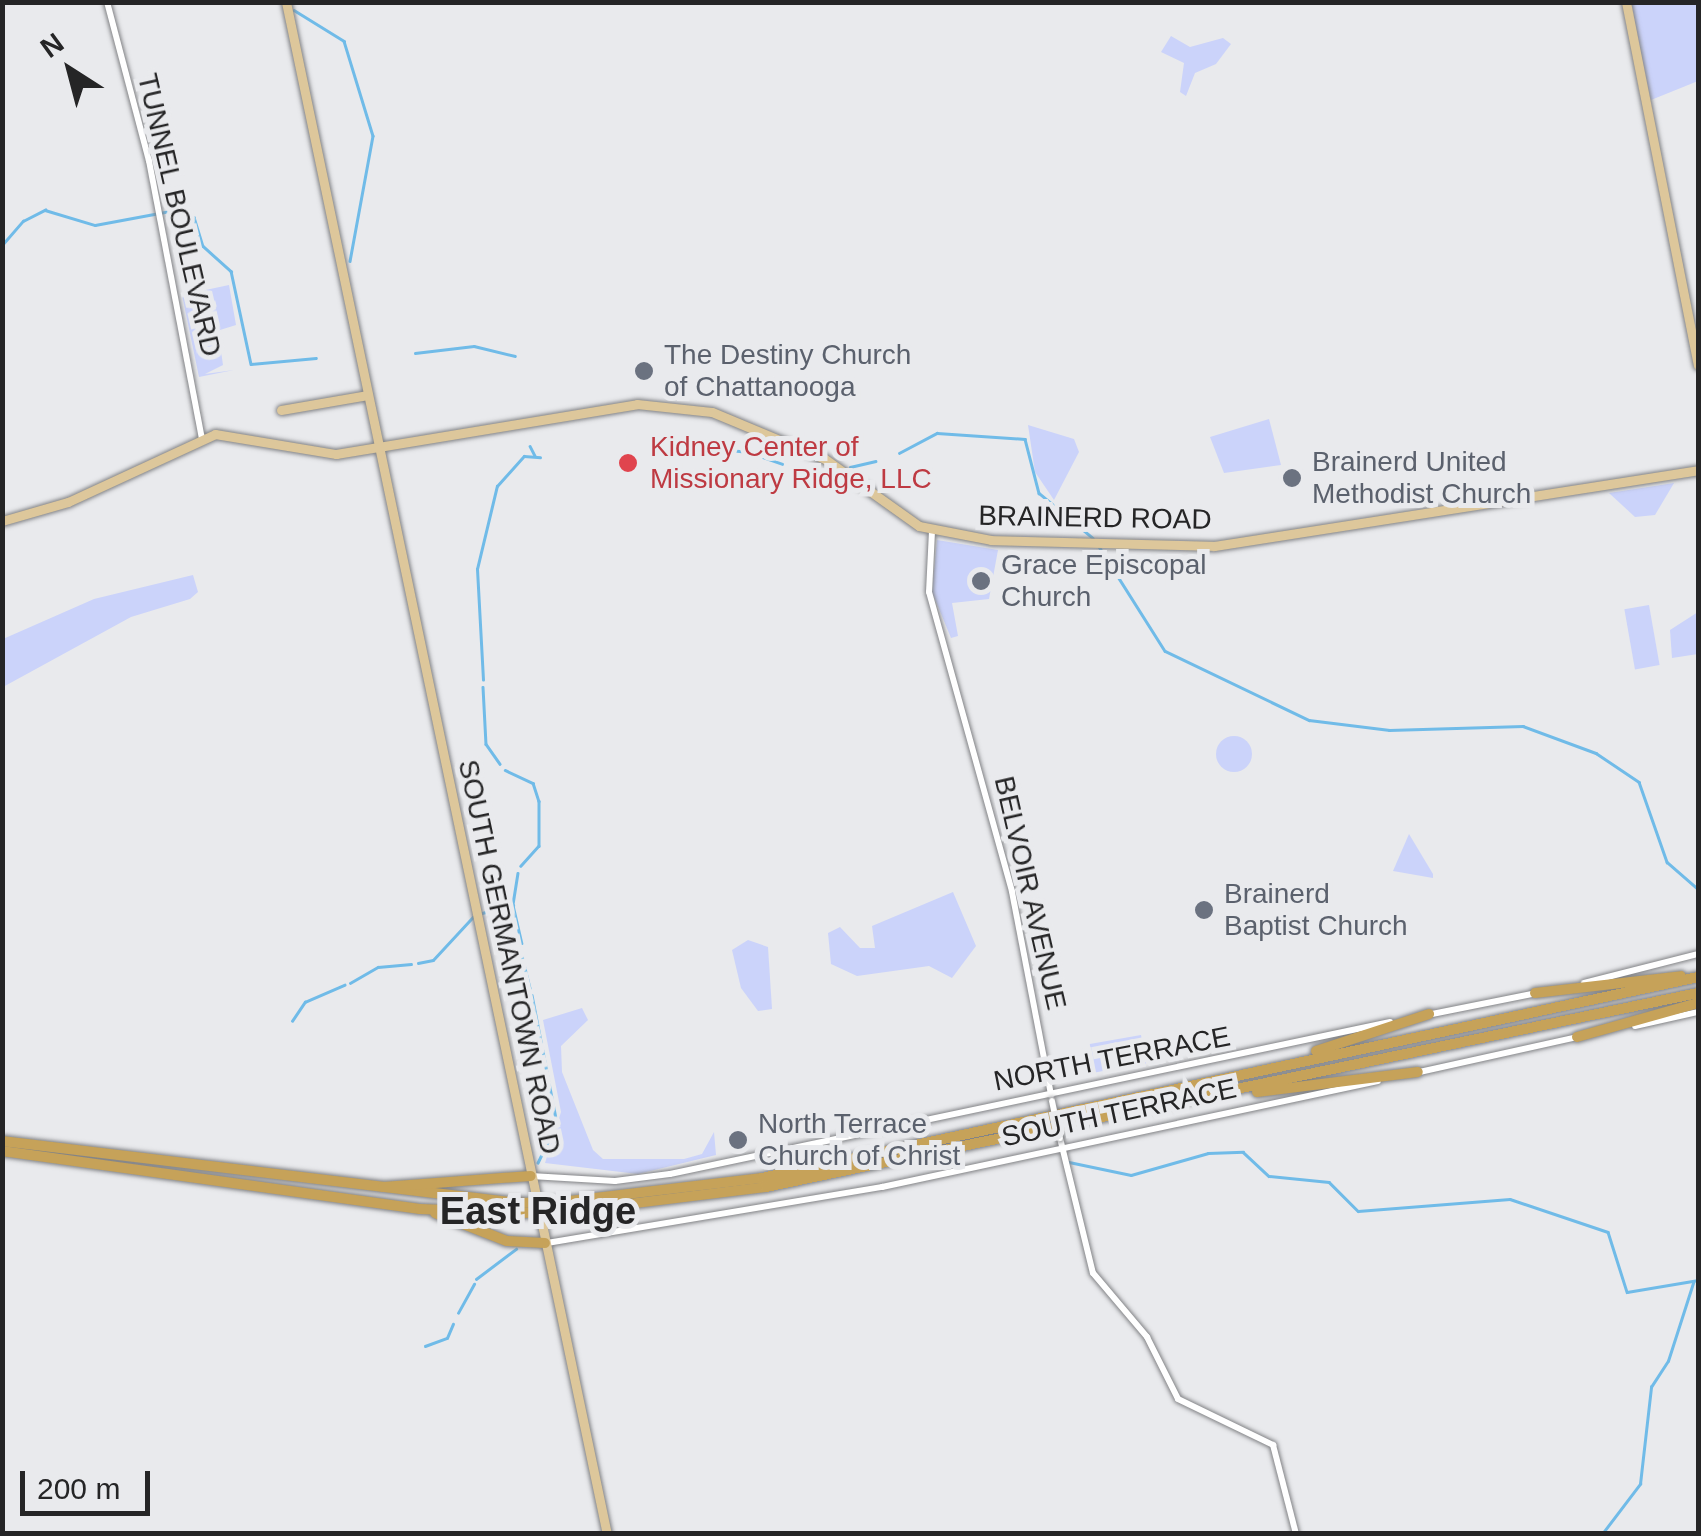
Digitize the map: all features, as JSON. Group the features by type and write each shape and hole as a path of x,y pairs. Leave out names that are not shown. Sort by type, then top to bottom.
{"highway":[{"path":"1535,993 1698,977"},
{"path":"561,1207 762,1178 1698,977"},
{"path":"2,1151 420,1209 561,1207 708,1198 1698,993"},
{"path":"1577,1037 1698,1003"},
{"path":"1254,1070 1429,1014"},
{"path":"1142,1110 1418,1072"},
{"path":"2,1141 517,1208"},
{"path":"356,1188 531,1176"},
{"path":"420,1209 507,1241 546,1243"}],"main road":[{"name":"SOUTH GERMANTOWN ROAD","path":"286,2 607,1534"},
{"path":"1626,2 1698,365"},
{"path":"282,410 368,395"},
{"name":"BRAINERD ROAD","path":"2,522 68,502 202,438 235,434 317,454 379,448 652,404 704,410 825,460 932,531 1097,543 1214,546 1698,470"},
{"path":"640,418 652,404"},
{"path":"737,408 742,425"}],"street":[{"name":"TUNNEL BOULEVARD","path":"107,2 149,160 202,438"},
{"name":"BELVOIR AVENUE","path":"932,531 928,592 1012,892 1051,1097 1093,1272 1147,1338 1178,1399 1273,1445 1296,1534"},
{"name":"NORTH TERRACE","path":"531,1176 615,1181 670,1174 1051,1097 1698,954"},
{"name":"SOUTH TERRACE","path":"546,1243 882,1187 1698,1012"}],"shaded area":[{"path":"1629,3 1698,3 1698,81 1651,100"},
{"path":"1171,36 1190,47 1223,38 1231,44 1216,64 1195,73 1186,96 1180,92 1184,63 1161,52"},
{"path":"229,285 236,325 220,330 223,344 204,348 196,335 200,354 221,351 223,365 205,374 234,370 199,377 182,295"},
{"path":"1269,419 1281,465 1224,473 1210,437"},
{"path":"1028,425 1074,439 1079,452 1054,500 1035,472"},
{"path":"1674,483 1655,515 1635,517 1609,493"},
{"path":"937,540 998,550 989,599 952,603 958,636 951,638 932,592"},
{"path":"193,575 198,592 190,599 131,617 3,687 3,639 94,599"},
{"path":"1649,605 1660,665 1635,669 1624,609"},
{"path":"1698,612 1698,654 1672,658 1670,630"},
{"path":"1234,736 1247,741 1252,754 1247,767 1234,772 1221,767 1216,754 1221,741"},
{"path":"1409,834 1433,874 1433,878 1393,871"},
{"path":"953,892 976,946 952,978 929,966 857,976 831,964 828,933 840,927 860,948 875,948 872,926"},
{"path":"748,940 768,947 772,1009 758,1011 741,988 732,950"},
{"path":"582,1008 588,1020 561,1046 562,1072 593,1150 603,1159 684,1159 702,1154 714,1132 716,1155 638,1174 545,1163 561,1112 543,1020"},
{"path":"1141,1035 1146,1064 1095,1073 1090,1044"}],"waterway":[{"path":"294,10 344,41 373,136 350,261"},
{"path":"2,245 23,221 45,210 95,225 181,209 194,217 203,246 231,271 251,364 316,358"},
{"path":"415,353 474,346 515,356"},
{"path":"899,453 937,433 1025,439 1039,493 1093,538"},
{"path":"652,442 748,452 782,464"},
{"path":"530,446 535,456"},
{"path":"483,680 477,569 497,486 524,456 540,457"},
{"path":"850,467 875,461"},
{"path":"1098,545 1165,651 1309,720 1389,730 1523,726 1596,753 1639,782 1667,862 1698,889"},
{"path":"483,687 486,744 500,764"},
{"path":"505,770 533,783 539,801 539,846 521,866"},
{"path":"518,873 513,905 522,943"},
{"path":"482,913 513,905"},
{"path":"418,963 433,960 473,917"},
{"path":"521,952 530,988"},
{"path":"350,983 378,967 411,964"},
{"path":"292,1021 305,1002 344,985"},
{"path":"532,995 557,1124 538,1163"},
{"path":"1069,1162 1131,1175 1208,1153 1243,1152 1269,1176 1329,1182 1358,1211 1510,1199 1608,1232 1627,1292 1698,1280"},
{"path":"476,1279 516,1249"},
{"path":"1602,1534 1640,1484 1651,1387 1668,1361 1693,1283"},
{"path":"458,1313 474,1284"},
{"path":"425,1346 447,1338 453,1324"}],"place":[{"name":"The Destiny Church of Chattanooga","path":"644,371"},
{"name":"Kidney Center of Missionary Ridge, LLC","path":"628,463"},
{"name":"Brainerd United Methodist Church","path":"1292,478"},
{"name":"Grace Episcopal Church","path":"981,581"},
{"name":"Brainerd Baptist Church","path":"1204,910"},
{"name":"North Terrace Church of Christ","path":"738,1140"}],"district":[{"name":"East Ridge","path":"538,1212"}]}
